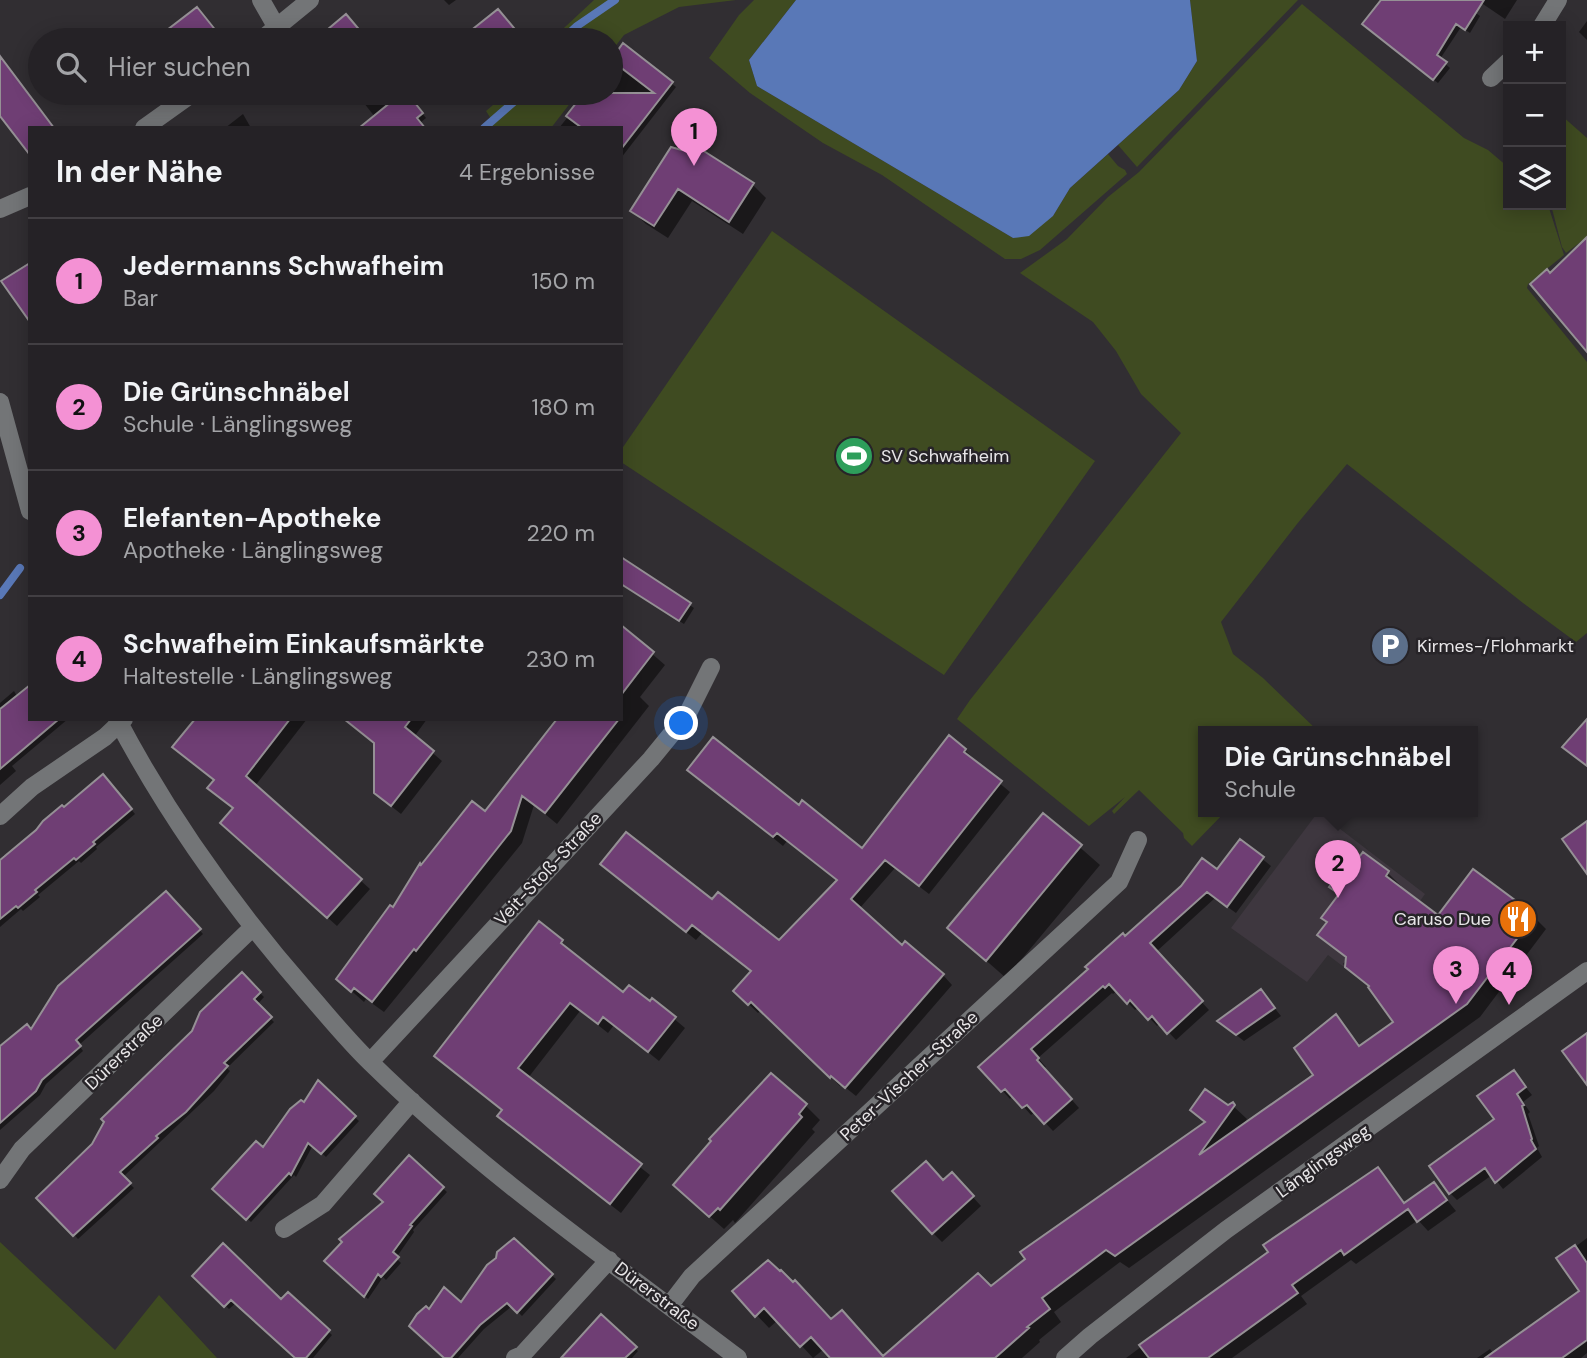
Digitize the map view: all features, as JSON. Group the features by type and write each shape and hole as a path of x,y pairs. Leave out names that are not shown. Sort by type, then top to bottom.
{"street":[{"path":"261,0 276,28"},
{"path":"278,28 310,0"},
{"path":"1545,21 1559,0"},
{"path":"1491,78 1503,67"},
{"path":"148,126 177,105"},
{"path":"0,209 28,197"},
{"path":"0,402 28,504"},
{"name":"Veit-Stoß-Straße","path":"370,1062 652,759 687,715 711,667"},
{"name":"Dürerstraße","path":"0,816 32,787 105,737 120,721 170,811 213,876 253,928 370,1062 516,1189 738,1358"},
{"name":"Peter-Vischer-Straße","path":"669,1306 692,1276 1119,882 1138,840"},
{"name":"Dürerstraße","path":"0,1180 22,1149 253,928"},
{"name":"Länglingsweg","path":"1065,1358 1090,1335 1226,1230 1587,971"},
{"path":"284,1229 323,1205 412,1101"},
{"name":"Dürerstraße","path":"515,1358 522,1355 609,1260"}],"shaded area":[{"path":"1314,817 1325,817 1425,894 1403,925 1399,923 1357,977 1328,955 1307,982 1231,928"}],"green space":[{"path":"594,0 736,0 679,7 623,36 623,28 564,28"},
{"path":"754,0 796,0 749,60 757,86 1013,238 1053,216 1070,188 1108,154 1127,174 1040,250 1021,259 1005,259 882,175 823,143 750,93 709,58 739,15"},
{"path":"1190,0 1298,0 1137,167 1118,145 1179,90 1197,61"},
{"path":"1302,4 1464,138 1488,150 1503,163 1503,210 1550,210 1564,255 1528,284 1527,288 1587,362 1587,633 1576,642 1347,464 1221,622 1233,654 1263,678 1313,726 1198,726 1198,817 1220,817 1192,846 1183,833 1139,790 1114,814 1112,811 1125,797 1089,826 957,719 1181,433 1141,394 1116,351 1093,322 1020,273 1067,239 1108,197 1139,172"},
{"path":"493,105 569,105 553,126 488,126 493,122 486,111"},
{"path":"1566,119 1587,138 1587,237 1566,253 1552,210 1566,210"},
{"name":"SV Schwafheim","path":"772,231 1095,461 944,675 623,463 623,447"},
{"path":"0,1242 115,1350 159,1295 217,1358 0,1358"}],"water":[{"path":"796,0 1190,0 1197,61 1179,90 1070,188 1053,216 1029,236 1013,238 757,86 749,60"}],"building":[{"path":"1381,0 1484,0 1465,30 1456,24 1437,55 1447,62 1433,80 1362,24"},
{"path":"197,7 214,28 170,28"},
{"path":"498,9 514,28 474,28"},
{"path":"346,14 358,28 329,28"},
{"path":"623,43 673,82 623,146 623,126 579,126 566,116 575,105 623,105 623,93 654,93 623,69"},
{"path":"0,56 28,93 28,105 37,105 52,126 28,126 28,152 0,116"},
{"path":"387,105 417,105 423,113 417,118 423,126 361,126"},
{"path":"688,141 754,183 729,222 678,189 654,226 630,211 671,147 682,150"},
{"path":"1587,237 1587,352 1530,284 1547,269 1550,273"},
{"path":"28,264 28,319 1,281"},
{"path":"623,558 691,603 679,621 623,585"},
{"path":"623,627 654,652 623,692"},
{"path":"28,687 28,721 57,721 0,769 0,709"},
{"path":"1587,719 1587,766 1562,747"},
{"path":"193,721 288,721 246,776 362,879 327,918 220,823 233,808 207,788 214,780 172,747"},
{"path":"346,721 410,721 405,727 434,751 391,806 374,793 374,743"},
{"path":"555,721 617,721 545,813 522,796 511,831 372,1002 354,988 351,992 336,979 390,905 393,907 420,863 421,865 472,801 485,811"},
{"path":"949,735 966,749 964,752 1002,781 919,886 885,860 851,899 902,945 905,941 944,974 845,1088 831,1076 830,1078 751,1002 748,1005 733,991 751,971 692,925 686,932 600,864 626,832 712,899 718,892 779,940 837,880 777,833 773,837 687,770 713,737 799,805 802,800 862,848"},
{"path":"103,774 132,809 76,860 74,858 35,890 37,892 18,908 16,906 0,919 0,860 62,805 64,807"},
{"path":"1043,813 1082,845 986,961 947,928"},
{"path":"1587,821 1587,874 1562,839"},
{"path":"1240,839 1264,857 1227,907 1207,892 1150,943 1203,1001 1167,1034 1152,1016 1148,1020 1130,1000 1127,1004 1109,984 1105,988 1103,986 1031,1049 1039,1058 1037,1060 1072,1099 1044,1124 1027,1105 1022,1108 1005,1089 1001,1092 978,1067 1088,969 1085,967 1123,933 1125,936 1181,886 1202,858 1217,869"},
{"path":"1363,852 1389,871 1386,876 1438,915 1473,869 1535,915 1467,1004 1115,1256 1106,1250 1042,1298 1050,1309 995,1358 830,1358 811,1337 800,1347 764,1308 755,1317 732,1291 768,1260 793,1282 795,1280 831,1319 842,1310 883,1356 978,1273 991,1286 1025,1259 1020,1252 1205,1122 1190,1110 1205,1089 1228,1105 1233,1102 1235,1105 1199,1155 1313,1075 1294,1048 1336,1014 1359,1046 1393,1022 1369,986 1345,967 1346,957 1317,935 1327,922 1321,918 1339,894 1329,887 1348,862 1353,865"},
{"path":"166,891 201,929 76,1040 81,1046 42,1080 36,1091 0,1123 0,1046 27,1024 31,1029 58,986"},
{"path":"539,921 563,940 561,943 623,992 629,985 650,1001 652,998 676,1017 648,1052 603,1017 598,1024 570,1003 518,1068 642,1164 610,1204 497,1116 502,1110 434,1056"},
{"path":"242,972 261,992 254,999 272,1017 224,1063 228,1066 186,1112 156,1136 158,1138 120,1172 131,1183 73,1236 36,1198 92,1144 104,1122 101,1119 192,1031 200,1012"},
{"path":"1261,989 1275,1008 1236,1035 1217,1021"},
{"path":"1587,1033 1587,1085 1562,1051"},
{"path":"1514,1070 1526,1087 1517,1094 1524,1105 1522,1106 1531,1140 1536,1149 1495,1183 1485,1168 1449,1194 1429,1166 1494,1119 1477,1096"},
{"path":"771,1073 807,1104 799,1114 802,1117 720,1210 718,1208 709,1217 673,1185 711,1141 709,1139"},
{"path":"318,1080 356,1116 321,1154 308,1143 291,1175 289,1173 246,1220 212,1189 256,1141 263,1147 290,1109 301,1100 304,1102"},
{"path":"409,1155 444,1187 410,1225 412,1226 393,1252 399,1257 381,1277 378,1274 364,1297 324,1261 342,1242 339,1239 383,1202 374,1194"},
{"path":"926,1161 943,1180 952,1172 974,1196 932,1234 892,1191"},
{"path":"1378,1167 1404,1203 1434,1182 1447,1200 1417,1222 1408,1209 1344,1255 1341,1250 1292,1285 1298,1293 1208,1358 1149,1358 1139,1345 1268,1252 1263,1245"},
{"path":"514,1238 553,1274 517,1313 507,1303 480,1325 451,1358 444,1358 409,1326 426,1306 429,1309 444,1287 461,1302 487,1265 496,1258 497,1252"},
{"path":"223,1243 281,1299 288,1292 330,1330 306,1358 295,1358 231,1300 224,1307 192,1276"},
{"path":"1575,1245 1587,1263 1587,1340 1562,1358 1485,1358 1579,1291 1556,1258"},
{"path":"601,1314 637,1347 625,1358 561,1358"}],"waterway":[{"path":"575,28 615,0"},
{"path":"486,126 510,105"},
{"path":"0,595 20,568"}],"place":[{"name":"Jedermanns Schwafheim","path":"694,166"},
{"name":"SV Schwafheim","path":"854,456"},
{"name":"Kirmes-/Flohmarkt","path":"1390,646"},
{"name":"Die Grünschnäbel","path":"1338,898"},
{"name":"Caruso Due","path":"1518,919"},
{"name":"Elefanten-Apotheke","path":"1456,1004"},
{"name":"Schwafheim Einkaufsmärkte","path":"1509,1005"}]}
